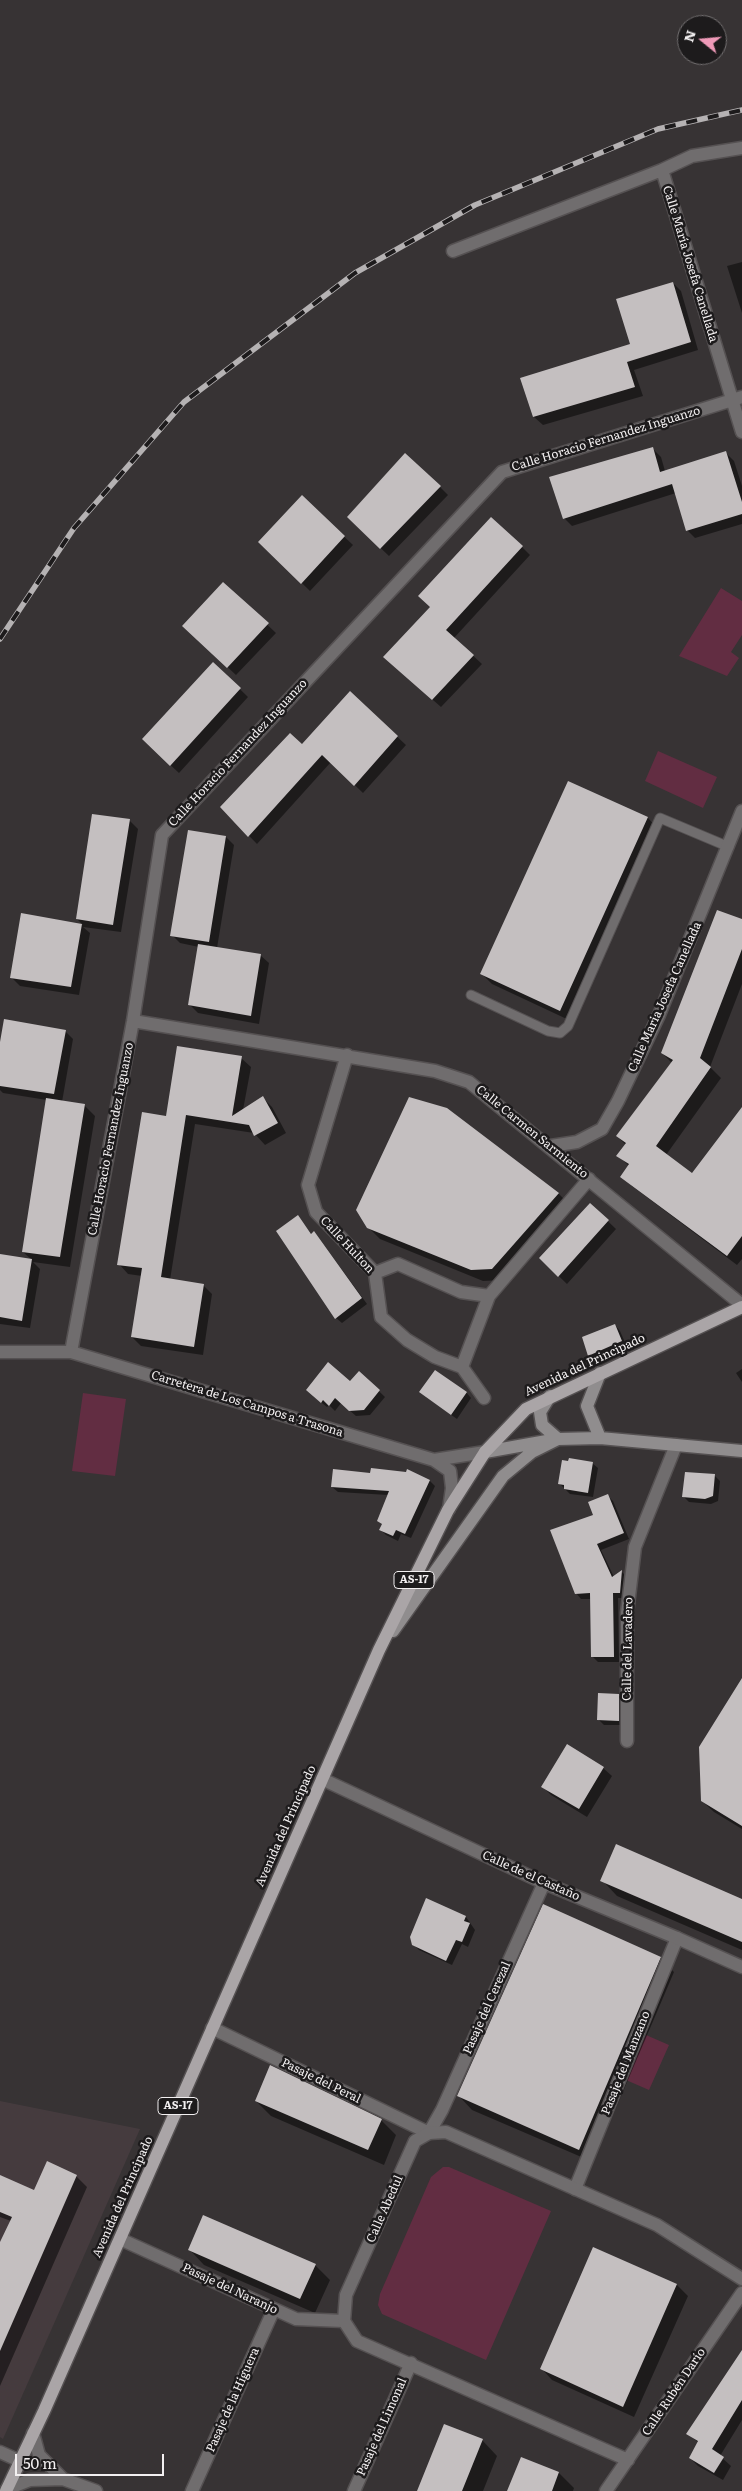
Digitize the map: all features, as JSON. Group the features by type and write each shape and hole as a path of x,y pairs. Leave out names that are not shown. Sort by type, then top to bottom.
{"main road":[{"name":"Avenida del Principado","path":"7,2490 120,2239 379,1650 448,1510 485,1452 526,1409 742,1306"},
{"path":"600,1373 587,1406 600,1438"},
{"path":"550,1396 540,1412 542,1425 558,1439"},
{"path":"485,1452 558,1439 600,1438 742,1451"},
{"path":"379,1650 504,1476 532,1452 558,1439"}],"street":[{"path":"662,170 692,156 742,148"},
{"name":"Calle María Josefa Canellada","path":"453,251 662,170 737,399"},
{"path":"737,399 742,432"},
{"name":"Calle Horacio Fernandez Inguanzo","path":"71,1352 133,1021 162,835 502,472 737,399"},
{"name":"Calle Maria Josefa Canellada","path":"551,1146 578,1142 602,1129 618,1101 659,1015 729,847 742,811"},
{"name":"Calle Carmen Sarmiento","path":"133,1021 347,1055 435,1071 469,1082 551,1146 742,1306"},
{"name":"Calle Hulton","path":"347,1055 308,1185 316,1212 375,1273 381,1317 407,1340 435,1357 462,1367"},
{"path":"484,1398 462,1367 489,1296 590,1179"},
{"path":"375,1273 398,1264 461,1292 489,1296"},
{"name":"Carretera de Los Campos a Trasona","path":"0,1352 71,1352 434,1460 450,1471 452,1488 448,1510"},
{"name":"Calle del Lavadero","path":"626,1741 627,1613 635,1547 676,1445"},
{"path":"434,1460 485,1452"},
{"name":"Calle de el Castaño","path":"322,1779 544,1883 742,1967"},
{"name":"Pasaje del Cerezal","path":"429,2133 442,2110 544,1883"},
{"name":"Pasaje del Manzano","path":"575,2189 677,1938"},
{"name":"Pasaje del Peral","path":"212,2028 429,2133"},
{"path":"429,2133 446,2132 658,2225 742,2279"},
{"name":"Calle Abedul","path":"344,2321 346,2296 416,2141 429,2133"},
{"name":"Pasaje del Naranjo","path":"120,2239 296,2319 344,2321"},
{"name":"Calle Rubén Darío","path":"606,2491 742,2293"},
{"name":"Pasaje de la Higuera","path":"192,2491 274,2309"},
{"path":"344,2321 357,2341 628,2460"},
{"name":"Pasaje del Limonal","path":"354,2491 410,2363"},
{"path":"34,2433 39,2455 63,2479"},
{"path":"0,2452 20,2461"},
{"path":"7,2490 30,2480 63,2479 96,2491"}],"lane":[{"path":"471,995 548,1031 560,1033 568,1026 660,818 729,847"}],"shaded area":[{"path":"721,588 742,601 742,635 731,652 739,658 727,676 679,656"},
{"path":"658,751 717,777 703,808 645,781"},
{"path":"83,1393 126,1399 115,1476 72,1471"},
{"path":"646,2035 669,2045 649,2090 626,2080"},
{"path":"0,2101 140,2129 3,2439 0,2437"},
{"path":"443,2167 449,2167 551,2211 486,2360 382,2314 378,2305 380,2294 431,2177"}],"building":[{"path":"673,282 691,342 627,362 635,387 533,417 520,378 630,344 616,299"},
{"path":"653,447 660,472 726,451 742,502 742,514 686,531 672,484 563,519 549,477"},
{"path":"405,453 441,486 380,549 347,517"},
{"path":"302,495 345,536 301,584 258,542"},
{"path":"491,517 523,546 446,630 474,655 432,700 383,657 430,607 418,596"},
{"path":"223,582 269,623 227,668 182,626"},
{"path":"213,662 241,688 170,766 142,739"},
{"path":"350,691 398,736 354,786 322,755 248,837 220,807 290,733 302,744"},
{"path":"568,781 648,817 560,1011 480,974"},
{"path":"92,814 130,819 113,925 76,919"},
{"path":"188,830 226,836 209,942 170,936"},
{"path":"717,910 742,919 742,949 700,1058 711,1067 656,1146 692,1173 742,1107 742,1236 727,1256 620,1177 629,1164 616,1156 626,1143 616,1136 673,1060 661,1053"},
{"path":"21,913 82,924 71,987 10,978"},
{"path":"198,944 261,954 251,1016 188,1005"},
{"path":"4,1019 66,1030 54,1094 0,1086 0,1042"},
{"path":"177,1046 242,1056 232,1116 263,1096 278,1123 254,1136 249,1125 186,1115 161,1277 204,1284 194,1347 131,1337 142,1268 117,1265 142,1112 166,1116"},
{"path":"409,1097 447,1108 559,1193 492,1269 471,1270 367,1228 356,1210"},
{"path":"46,1098 85,1104 60,1257 22,1252"},
{"path":"590,1203 609,1220 558,1277 539,1258"},
{"path":"298,1215 311,1234 314,1231 362,1298 335,1319 276,1231"},
{"path":"0,1254 32,1259 22,1321 0,1317"},
{"path":"615,1324 622,1341 588,1356 582,1337"},
{"path":"328,1362 350,1381 359,1371 380,1390 364,1410 349,1411 335,1398 329,1406 323,1400 321,1403 306,1390"},
{"path":"435,1370 467,1392 451,1415 419,1392"},
{"path":"569,1458 593,1462 588,1493 564,1489 564,1485 558,1484 562,1460 568,1461"},
{"path":"371,1468 406,1472 407,1469 430,1480 405,1534 396,1530 393,1536 379,1530 382,1524 377,1521 389,1491 331,1487 333,1469 370,1473"},
{"path":"685,1472 715,1474 713,1496 705,1499 682,1497"},
{"path":"608,1494 624,1533 597,1544 612,1577 622,1570 620,1593 613,1593 614,1657 591,1657 590,1593 575,1594 550,1530 593,1515 588,1502"},
{"path":"742,1678 742,1826 701,1801 699,1747"},
{"path":"598,1693 619,1694 619,1721 597,1720"},
{"path":"567,1744 604,1767 579,1809 541,1787"},
{"path":"616,1844 742,1899 742,1942 600,1881"},
{"path":"426,1898 466,1916 464,1921 470,1923 462,1942 456,1940 446,1961 412,1945 410,1937"},
{"path":"543,1904 661,1957 579,2150 457,2096"},
{"path":"270,2065 382,2119 368,2150 255,2101"},
{"path":"47,2161 77,2175 0,2351 0,2242 12,2217 0,2212 0,2175 34,2190"},
{"path":"203,2215 316,2264 300,2299 188,2250"},
{"path":"593,2247 677,2284 623,2407 540,2369"},
{"path":"742,2350 742,2400 712,2449 724,2457 714,2473 689,2458 698,2441 686,2434"},
{"path":"444,2424 483,2439 462,2491 417,2491"},
{"path":"521,2457 559,2472 552,2491 507,2491"}],"railway":[{"path":"0,639 74,528 184,402 355,273 475,205 658,129 742,110"}]}
